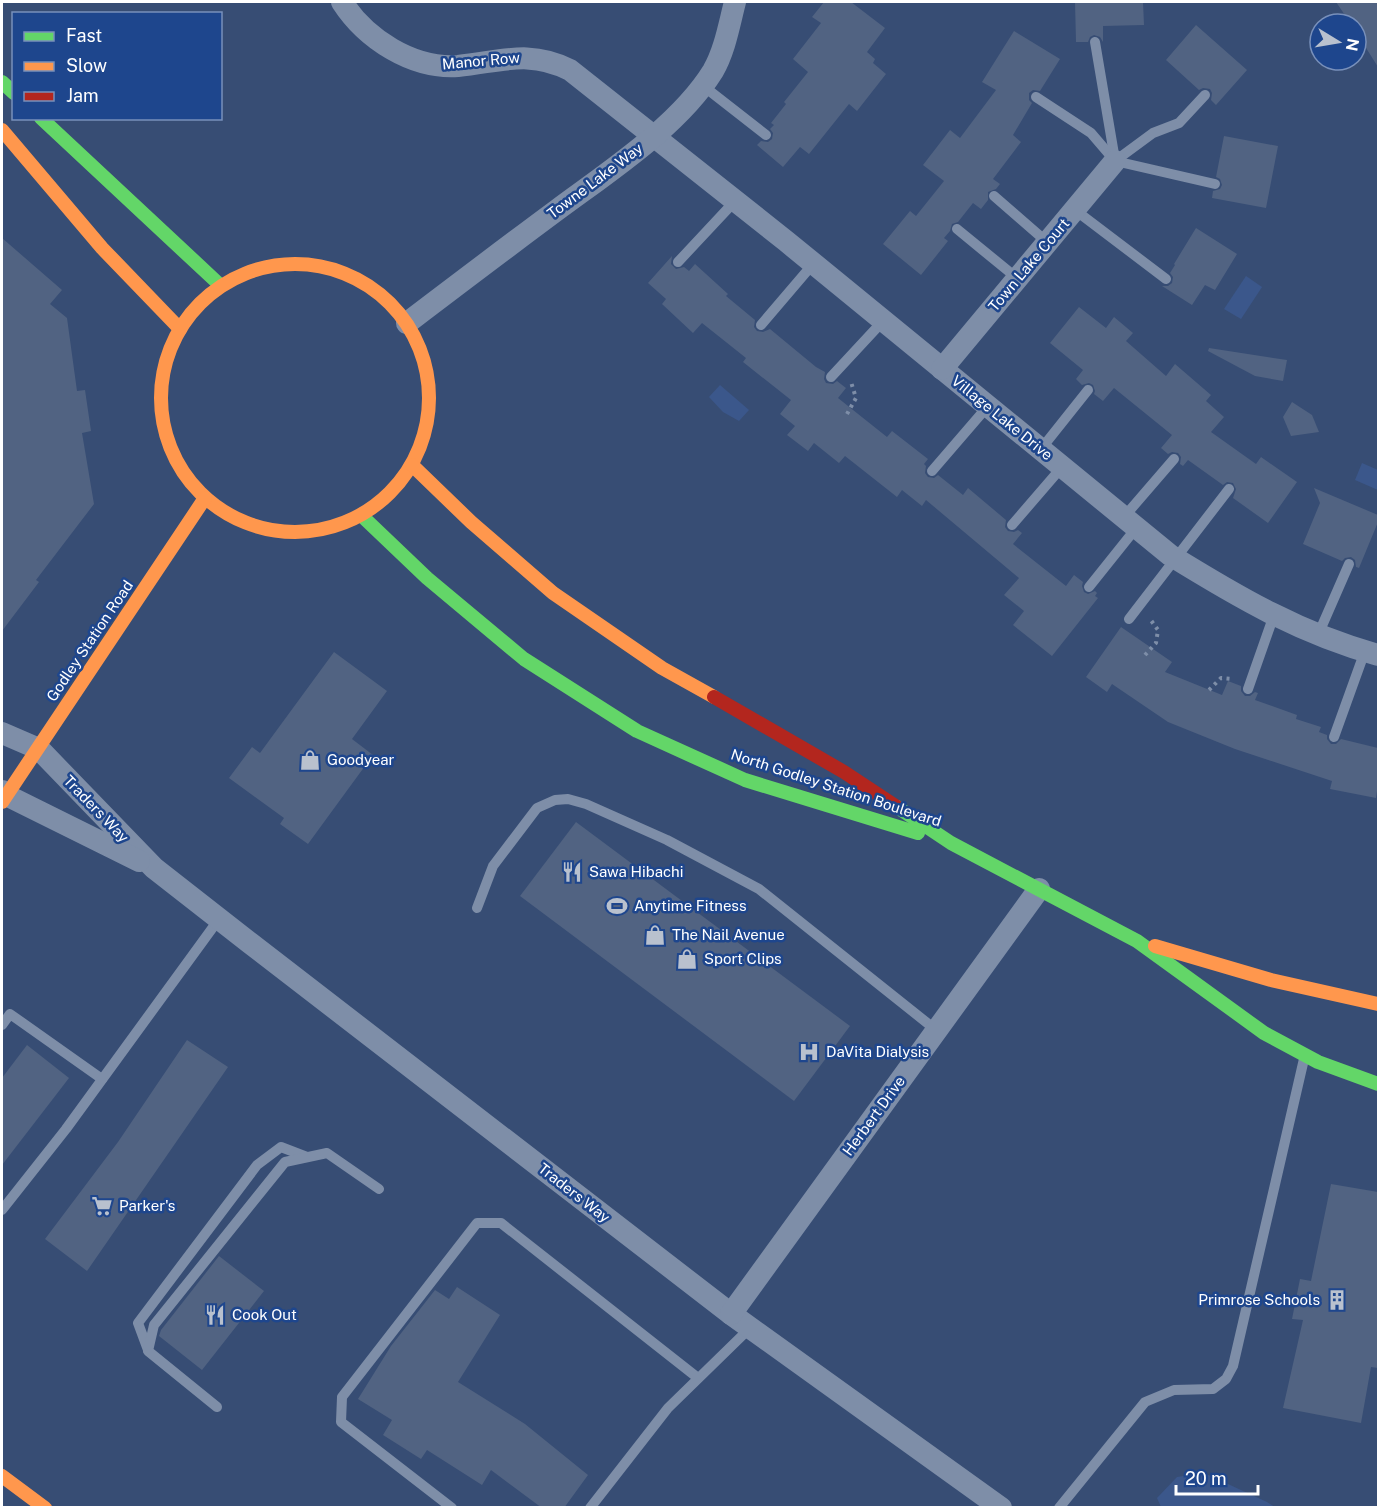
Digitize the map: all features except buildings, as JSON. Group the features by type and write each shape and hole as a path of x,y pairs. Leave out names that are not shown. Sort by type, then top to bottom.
{"street":[{"name":"Manor Row","path":"342,2 356,21 376,39 400,52 431,64 458,66 520,57 560,64 581,77 653,136"},
{"name":"Towne Lake Way","path":"407,322 605,175 653,136 678,112 702,85 719,58 735,2"},
{"path":"43,120 221,286"},
{"path":"2,130 102,248 180,329"},
{"name":"Village Lake Drive","path":"653,136 1175,557 1215,584 1274,615 1318,635 1372,653"},
{"name":"Town Lake Court","path":"942,369 1115,161"},
{"path":"286,264 321,266 354,277 384,296 407,322 423,356 430,393 426,430 412,465 390,494 362,516 322,531 280,533 240,522 205,498 177,462 162,418 163,372 180,329 198,306 221,286 252,270 286,264"},
{"name":"North Godley Station Boulevard","path":"412,465 471,522 553,593 662,668 844,772 951,843 1137,942 1264,1033 1305,1055 1378,1084"},
{"name":"Godley Station Road","path":"3,796 39,749 205,498"},
{"name":"North Godley Station Boulevard","path":"362,516 427,578 524,659 637,731 746,780 951,843"},
{"path":"2,733 39,749"},
{"name":"Traders Way","path":"39,749 154,868 730,1314 1001,1508"},
{"name":"Traders Way","path":"3,796 154,868"},
{"name":"Herbert Drive","path":"730,1314 1039,889"},
{"name":"North Godley Station Boulevard","path":"1137,942 1165,948 1271,980 1378,1004"},
{"path":"2,1476 45,1508"}],"lane":[{"path":"1095,42 1115,161"},
{"path":"702,85 766,135"},
{"path":"1115,161 1153,133 1179,123 1205,95"},
{"path":"1036,97 1091,133 1115,161 1215,184"},
{"path":"994,196 1048,243"},
{"path":"678,262 735,201"},
{"path":"1075,210 1167,279"},
{"path":"957,229 1018,279"},
{"path":"761,324 813,264"},
{"path":"835,372 883,321"},
{"path":"1041,449 1088,390"},
{"path":"932,471 988,406"},
{"path":"1089,587 1130,522 1174,459"},
{"path":"1012,525 1062,467"},
{"path":"1129,619 1229,489"},
{"path":"1318,635 1348,564"},
{"path":"1248,689 1274,615"},
{"path":"1334,737 1372,653"},
{"path":"477,908 493,866 537,808 555,800 568,799 586,804 677,845 759,889 936,1030"},
{"path":"2,1210 66,1129 219,919"},
{"path":"2,1025 5,1011 102,1079"},
{"path":"1059,1508 1145,1402 1174,1390 1213,1389 1226,1379 1233,1366 1305,1055"},
{"path":"217,1407 148,1351 138,1323 257,1165 281,1147 307,1158"},
{"path":"148,1351 154,1325 285,1162 327,1153 379,1189"},
{"path":"452,1508 342,1422 342,1397 477,1223 501,1222 698,1378"},
{"path":"590,1508 668,1408 750,1328"}],"path":[{"path":"835,372 853,384 856,398 847,414"},
{"path":"1140,604 1158,630 1156,643 1145,655"}],"water":[{"path":"1246,276 1262,287 1241,319 1224,309"},
{"path":"720,385 749,410 739,421 723,412 709,397"},
{"path":"1362,463 1378,470 1378,490 1355,480"},
{"path":"1204,1473 1275,1507 1161,1507 1157,1498 1177,1477"}],"traffic: fast":[{"path":"2,82 12,91"},
{"path":"43,120 221,286"},
{"path":"362,516 427,578 524,659 637,731 745,780 918,833"},
{"path":"897,807 951,843 1137,941 1264,1033 1318,1062 1378,1084"}],"traffic: slow":[{"path":"2,130 102,248 180,329"},
{"path":"295,264 321,267 346,274 369,287 390,303 406,324 419,347 426,372 429,398 426,424 419,449 406,472 390,493 369,509 346,522 321,529 295,532 269,529 244,522 221,509 200,493 184,472 171,449 164,424 161,398 164,372 171,347 184,324 200,303 221,287 244,274 269,267 295,264"},
{"path":"412,465 471,522 553,593 662,668 714,697"},
{"path":"2,802 205,498"},
{"path":"1155,946 1271,980 1378,1004"},
{"path":"2,1476 45,1508"}],"traffic: jam":[{"path":"714,697 844,772 897,807"}],"place":[{"name":"Goodyear","path":"310,760"},
{"name":"Sawa Hibachi","path":"572,872"},
{"name":"Anytime Fitness","path":"617,906"},
{"name":"The Nail Avenue","path":"655,935"},
{"name":"Sport Clips","path":"687,959"},
{"name":"DaVita Dialysis","path":"809,1052"},
{"name":"Parker's","path":"102,1206"},
{"name":"Primrose Schools","path":"1337,1300"},
{"name":"Cook Out","path":"215,1315"}]}
